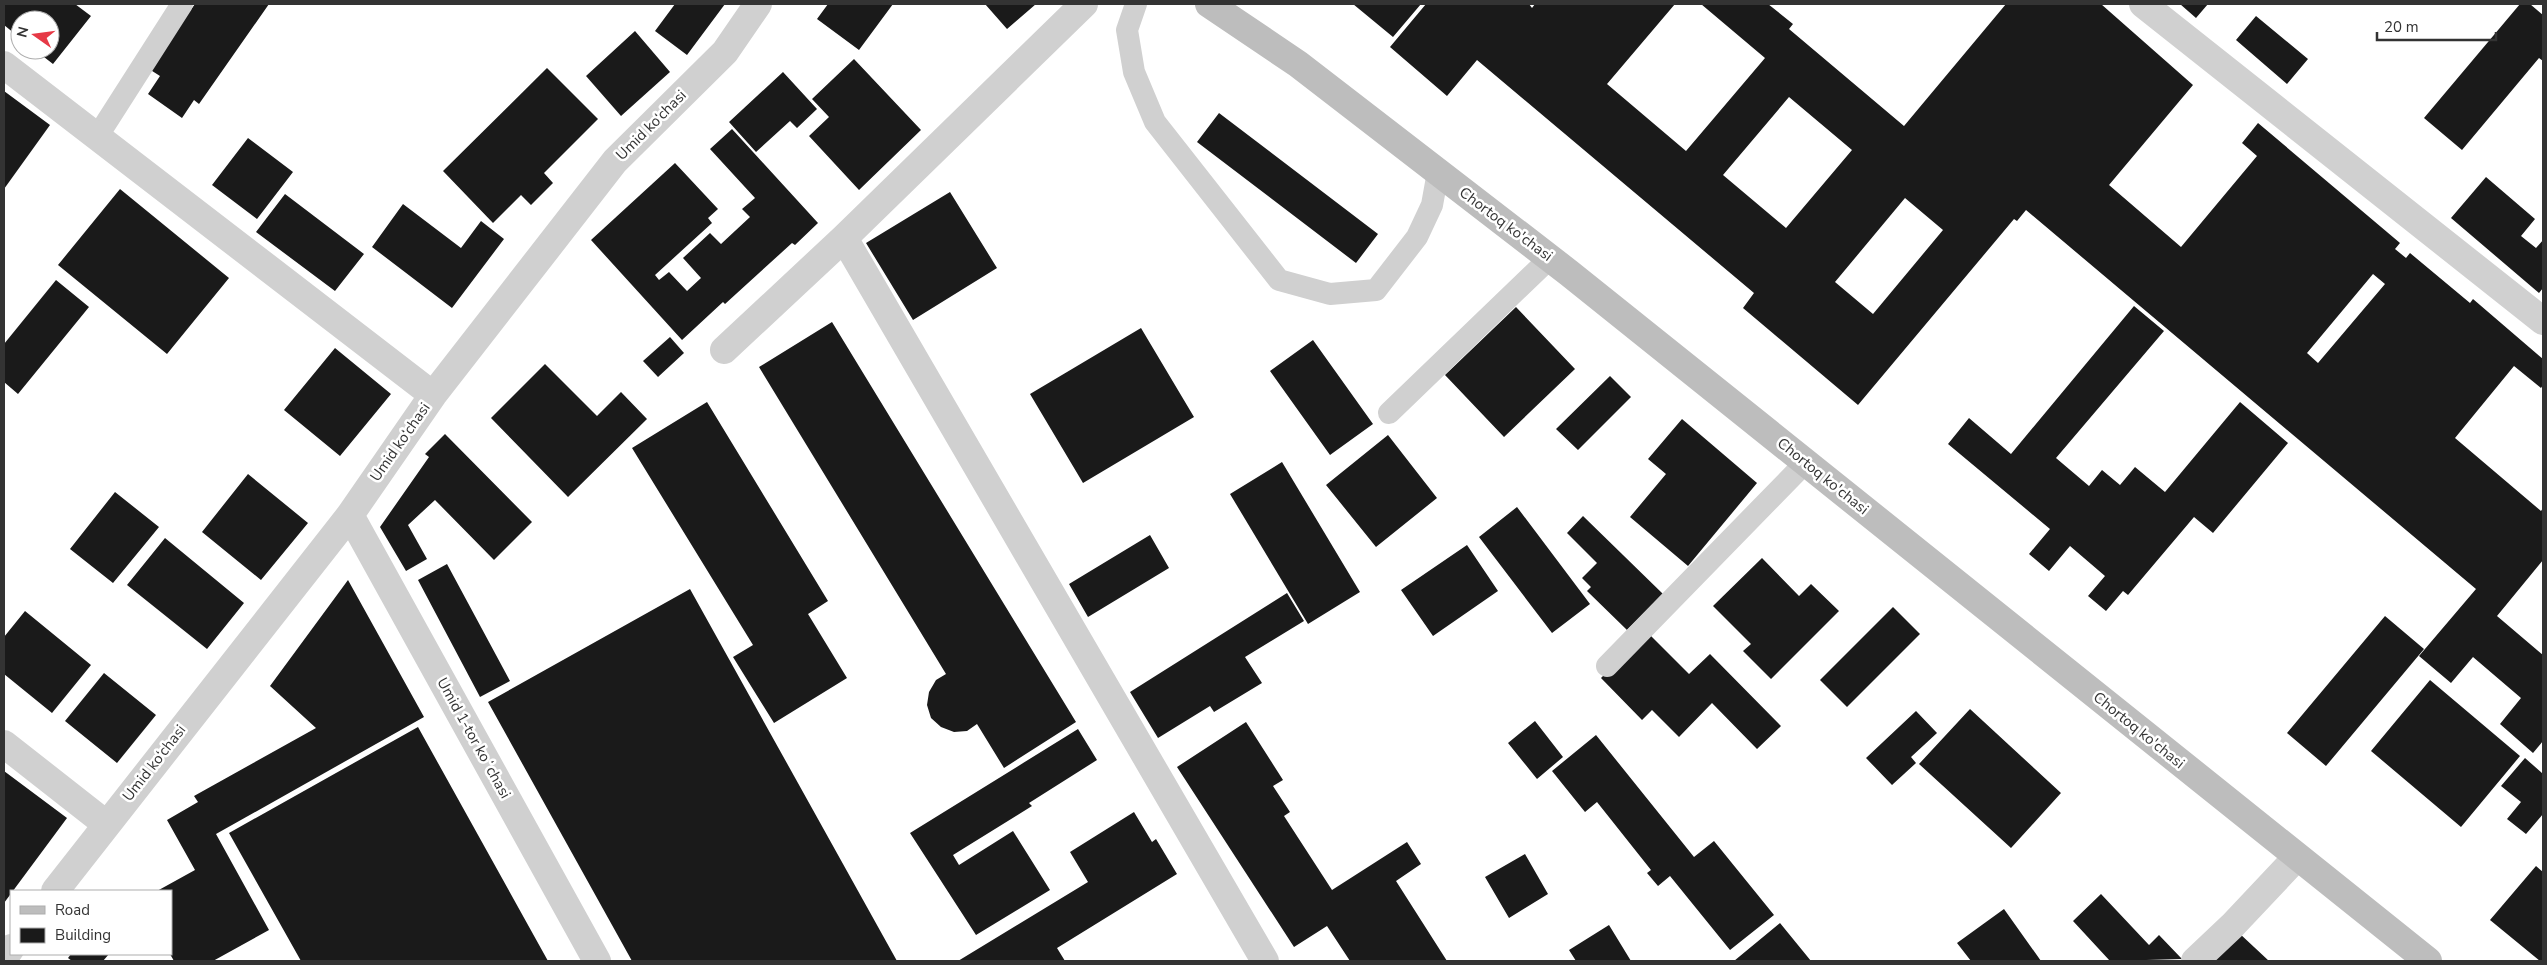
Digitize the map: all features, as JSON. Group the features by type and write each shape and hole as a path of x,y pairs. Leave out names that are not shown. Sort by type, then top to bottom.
{"street":[{"name":"Umid ko‘chasi","path":"55,890 350,515 433,395 615,160 725,52 758,4"},
{"path":"724,350 844,238 1084,4"},
{"name":"Chortoq ko'chasi","path":"1209,4 1298,64 1550,258 2428,961"},
{"path":"2143,4 2543,321"},
{"path":"4,65 433,395"},
{"path":"844,238 1265,961"},
{"name":"Umid 1-tor koʻchasi","path":"350,515 598,961"},
{"path":"4,744 106,824"},
{"path":"2195,961 2232,926 2297,857"}],"lane":[{"path":"97,137 182,4"},
{"path":"1136,4 1127,30 1134,72 1155,122 1279,280 1330,294 1376,290 1417,237 1432,205 1438,172"},
{"path":"1389,413 1550,258"},
{"path":"1607,666 1806,462"}],"building":[{"path":"4,4 75,4 91,16 60,55 60,10 10,10 10,30 4,25"},
{"path":"195,4 269,4 199,104 194,100 182,118 148,94 160,76 149,69"},
{"path":"675,4 725,4 687,55 655,31"},
{"path":"828,4 893,4 859,50 817,19"},
{"path":"985,4 1036,4 1007,29"},
{"path":"1353,4 1421,4 1393,37"},
{"path":"1426,4 1529,4 1532,8 1535,4 1675,4 1607,84 1686,151 1765,58 1701,4 1768,4 1793,24 1789,29 1904,126 2006,4 2101,4 2193,85 2109,185 2181,247 2257,156 2242,143 2258,123 2400,243 2395,249 2406,258 2410,253 2470,303 2473,299 2543,359 2543,385 2541,388 2514,366 2455,438 2541,511 2543,508 2543,560 2497,616 2543,655 2543,741 2533,753 2500,724 2521,698 2473,657 2451,683 2419,656 2476,589 2026,210 2017,221 2014,219 1858,405 1743,308 1754,293 1477,60 1447,96 1390,47","holes":["1789,97 1852,150 1786,228 1723,175","1905,198 1943,230 1873,314 1835,282","2373,274 2385,284 2318,363 2307,353"]},
{"path":"2180,4 2208,4 2196,18"},
{"path":"2520,4 2530,4 2543,15 2543,61 2539,58 2462,150 2424,118"},
{"path":"2256,16 2308,59 2287,84 2236,40"},
{"path":"635,31 670,72 621,116 586,76"},
{"path":"854,59 921,130 859,190 809,136 829,117 812,99"},
{"path":"48,60 56,60 53,64"},
{"path":"547,68 598,119 544,173 553,183 531,205 521,195 493,223 443,171"},
{"path":"783,72 817,109 797,128 790,121 756,152 729,122"},
{"path":"4,91 50,125 4,189"},
{"path":"1219,113 1378,234 1356,263 1197,142"},
{"path":"732,129 818,223 795,245 792,243 725,304 723,302 682,340 591,240 675,163 718,209 708,218 712,223 655,275 659,280 669,272 687,291 701,278 683,258 710,233 721,244 750,217 742,209 755,198 710,149"},
{"path":"248,138 293,172 257,219 212,185"},
{"path":"2486,177 2535,219 2521,236 2536,248 2543,240 2543,288 2539,293 2451,218"},
{"path":"120,189 229,278 167,354 58,265"},
{"path":"950,192 997,268 913,320 866,243"},
{"path":"285,194 364,254 335,291 256,232"},
{"path":"403,204 461,248 481,221 504,239 452,308 372,247"},
{"path":"56,280 89,307 18,394 4,382 4,344"},
{"path":"2134,306 2164,331 2056,458 2089,486 2102,470 2120,485 2135,467 2165,492 2240,402 2288,443 2213,533 2194,517 2128,595 2123,591 2106,611 2088,596 2105,576 2070,546 2049,571 2029,554 2050,529 1948,444 1969,418 2011,454"},
{"path":"1516,307 1575,369 1504,437 1445,375"},
{"path":"832,322 1076,722 1004,768 977,724 967,731 954,732 941,727 931,718 927,705 929,692 936,680 946,674 759,367"},
{"path":"1141,328 1194,417 1083,483 1030,394"},
{"path":"670,337 684,353 658,377 643,361"},
{"path":"1313,340 1373,424 1330,455 1270,371"},
{"path":"335,348 391,394 340,456 284,410"},
{"path":"545,364 597,416 621,392 647,419 568,497 491,418"},
{"path":"1610,376 1631,397 1578,450 1556,429"},
{"path":"707,402 828,601 808,614 847,678 774,723 733,657 753,645 632,448"},
{"path":"1682,419 1757,483 1688,566 1630,517 1666,474 1648,459"},
{"path":"445,434 532,522 494,560 435,500 408,525 427,559 406,571 380,527 429,457 425,454"},
{"path":"1388,435 1437,498 1376,547 1326,485"},
{"path":"1282,462 1360,592 1308,624 1230,494"},
{"path":"248,474 308,523 261,580 202,532"},
{"path":"115,492 159,527 113,583 70,549"},
{"path":"1517,507 1590,604 1552,633 1479,537"},
{"path":"1583,516 1663,594 1627,630 1587,591 1591,587 1582,578 1597,563 1567,533"},
{"path":"1150,535 1169,568 1088,617 1069,584"},
{"path":"165,538 244,603 207,649 127,585"},
{"path":"1467,545 1498,591 1433,636 1401,590"},
{"path":"1762,558 1799,596 1811,584 1839,611 1771,679 1743,651 1751,644 1713,606"},
{"path":"447,564 510,681 480,697 418,580"},
{"path":"348,580 424,717 216,834 269,930 213,961 174,961 171,955 172,890 159,890 195,870 167,820 198,802 194,796 316,728 270,686"},
{"path":"690,589 897,961 632,961 488,702"},
{"path":"1287,593 1304,621 1245,657 1262,683 1214,712 1210,706 1158,738 1130,692"},
{"path":"1893,607 1920,634 1847,707 1820,680"},
{"path":"25,611 91,665 52,713 4,674 4,637"},
{"path":"2385,616 2424,649 2326,766 2287,733"},
{"path":"1647,632 1689,674 1710,654 1781,726 1757,749 1712,703 1679,737 1652,710 1642,720 1601,678"},
{"path":"104,673 156,715 117,763 65,721"},
{"path":"2430,680 2520,756 2461,827 2371,751"},
{"path":"1970,709 2061,793 2011,848 1919,764"},
{"path":"1916,711 1937,733 1911,757 1916,763 1892,785 1866,758"},
{"path":"1535,721 1563,757 1537,779 1508,743"},
{"path":"1246,722 1283,780 1273,786 1290,812 1284,816 1332,890 1407,842 1421,864 1396,881 1447,961 1350,961 1327,926 1294,947 1177,767"},
{"path":"418,727 548,961 301,961 229,833"},
{"path":"1078,729 1097,760 1029,803 1032,806 953,855 959,865 1013,831 1050,890 976,935 910,833"},
{"path":"1596,735 1694,857 1714,841 1774,915 1730,950 1670,876 1658,886 1647,873 1651,870 1597,802 1585,812 1552,771"},
{"path":"2525,758 2543,774 2543,814 2526,834 2507,819 2521,802 2501,786"},
{"path":"4,771 67,818 14,890 10,890 10,895 4,903"},
{"path":"1134,812 1152,842 1156,839 1177,874 1057,948 1065,961 958,961 1088,882 1070,852"},
{"path":"1525,854 1548,894 1509,918 1485,877"},
{"path":"2536,866 2543,872 2543,961 2540,961 2490,920"},
{"path":"2101,894 2149,945 2159,935 2182,959 2110,961 2073,921"},
{"path":"2004,909 2041,961 1971,961 1957,943"},
{"path":"1780,923 1811,961 1734,961"},
{"path":"1609,925 1631,961 1576,961 1569,950"},
{"path":"2239,933 2269,961 2213,961"},
{"path":"70,955 108,955 103,961 72,961 68,958"}]}
